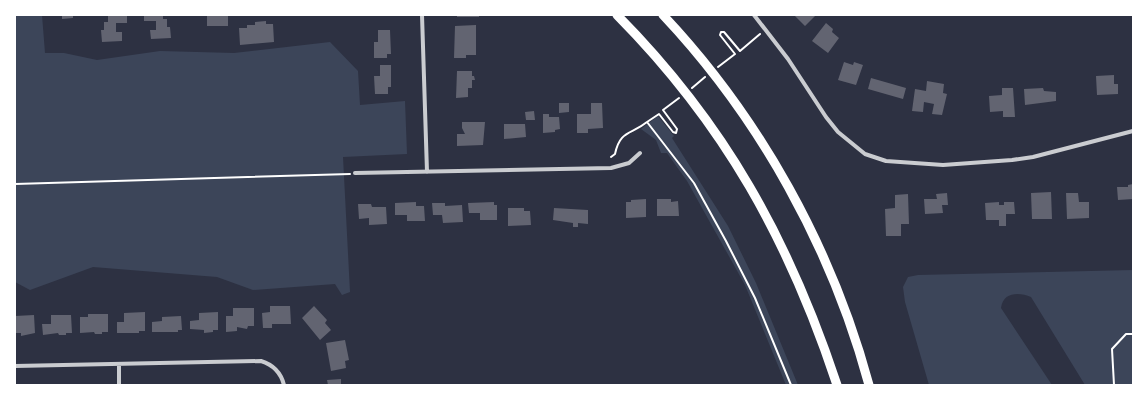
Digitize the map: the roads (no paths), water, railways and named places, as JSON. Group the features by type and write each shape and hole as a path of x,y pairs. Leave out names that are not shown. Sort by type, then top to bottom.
{"highway":[{"path":"617,15 657,57 692,100 742,173 773,228 800,283 814,318 837,385"},
{"path":"663,15 717,78 739,108 783,176 832,278 869,385"}],"street":[{"path":"422,15 427,172"},
{"path":"754,15 788,59 832,126 857,149 886,161 943,164 990,163 1032,157 1133,131"},
{"path":"355,173 611,168 629,163 640,153"},
{"path":"15,366 262,361 274,367 281,374 284,385"},
{"path":"119,364 120,385"}]}
